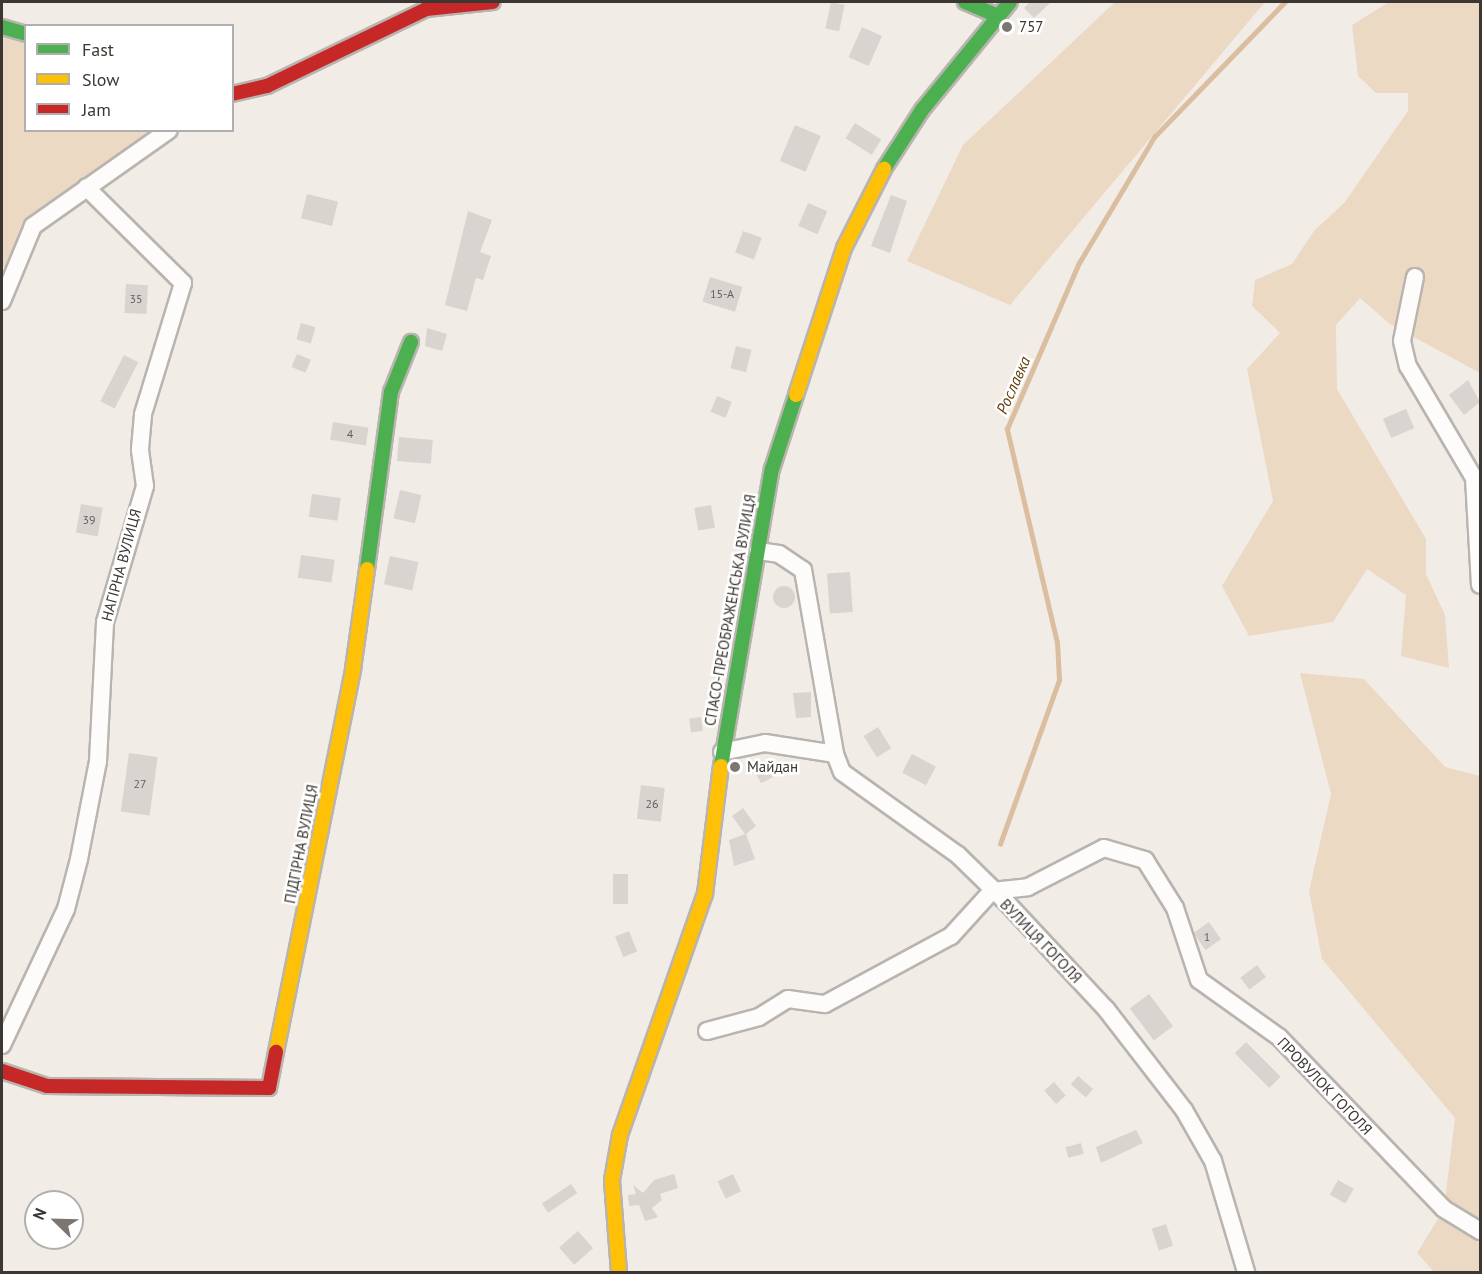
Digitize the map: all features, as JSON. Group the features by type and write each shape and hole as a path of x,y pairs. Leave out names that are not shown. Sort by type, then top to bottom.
{"street":[{"path":"234,101 267,87 428,5 493,2"},
{"path":"965,2 996,15"},
{"name":"СПАСО-ПРЕОБРАЖЕНСЬКА ВУЛИЦЯ","path":"619,1272 612,1180 620,1135 705,894 722,752 772,469 844,248 867,195 899,141 996,15 1010,2"},
{"path":"2,27 24,33"},
{"path":"234,94 267,87"},
{"path":"2,301 33,226 166,132"},
{"name":"НАГІРНА ВУЛИЦЯ","path":"2,1046 66,909 79,859 98,761 105,622 145,486 140,449 143,414 183,284 86,187"},
{"path":"1415,277 1404,349 1444,435 1474,478 1480,585"},
{"name":"ПІДГІРНА ВУЛИЦЯ","path":"2,1071 47,1086 269,1088 353,669 391,392 411,342"},
{"path":"722,752 765,743 835,754 803,570 779,554 758,551"},
{"name":"ВУЛИЦЯ ГОГОЛЯ","path":"835,754 842,772 958,855 1106,1009 1184,1110 1213,1161 1246,1272"},
{"name":"ПРОВУЛОК ГОГОЛЯ","path":"992,891 1028,887 1104,848 1145,860 1175,908 1199,980 1279,1037 1444,1209 1480,1231"},
{"path":"707,1031 759,1017 788,999 825,1004 951,936 992,891"}],"shaded area":[{"path":"1115,2 1265,2 1010,305 907,261 963,145"},
{"path":"1389,2 1480,2 1480,373 1390,324 1360,298 1336,325 1337,389 1426,539 1426,574 1445,615 1449,668 1401,656 1406,595 1367,569 1333,622 1249,636 1222,586 1273,501 1247,369 1280,333 1252,306 1255,280 1292,264 1314,231 1345,202 1408,111 1408,93 1376,93 1358,76 1352,25"},
{"path":"2,27 24,34 24,132 158,132 33,226 15,270 2,266"},
{"path":"1300,673 1364,679 1445,767 1480,776 1480,1272 1434,1272 1417,1253 1444,1209 1455,1118 1322,959 1309,891 1331,794"}],"building":[{"path":"831,2 845,5 839,31 825,28"},
{"path":"1030,2 1051,2 1034,18 1024,8"},
{"path":"862,27 882,36 869,66 849,57"},
{"path":"855,123 881,139 872,155 845,138"},
{"path":"795,125 821,136 806,172 780,161"},
{"path":"307,194 338,202 332,226 301,218"},
{"path":"891,195 907,201 890,253 871,246"},
{"path":"808,203 827,211 818,234 798,226"},
{"path":"468,211 492,220 480,252 491,256 483,280 476,278 467,311 445,305"},
{"path":"743,231 762,238 754,259 735,253"},
{"path":"710,277 743,287 735,312 702,302"},
{"path":"126,284 148,285 146,314 124,313"},
{"path":"301,323 315,327 311,343 296,339"},
{"path":"427,328 447,334 442,351 425,346"},
{"path":"736,346 752,350 746,372 730,368"},
{"path":"297,354 311,360 305,373 292,367"},
{"path":"124,355 138,362 115,409 100,401"},
{"path":"1468,380 1480,402 1464,415 1449,395"},
{"path":"717,396 732,402 725,418 711,412"},
{"path":"1406,409 1414,428 1391,438 1383,419"},
{"path":"333,422 369,428 366,445 330,440"},
{"path":"399,437 433,440 431,464 397,461"},
{"path":"400,490 421,495 415,523 393,518"},
{"path":"312,494 341,498 338,521 309,517"},
{"path":"81,504 103,508 98,536 76,533"},
{"path":"711,505 715,528 698,531 694,508"},
{"path":"301,555 335,560 331,583 298,578"},
{"path":"390,556 418,562 412,590 384,584"},
{"path":"850,572 853,612 830,614 827,574"},
{"path":"784,586 792,589 795,597 792,605 784,608 776,605 773,597 776,589"},
{"path":"811,692 811,717 796,718 793,693"},
{"path":"701,717 703,731 691,733 689,719"},
{"path":"878,727 891,748 877,757 864,736"},
{"path":"129,753 158,757 150,815 121,811"},
{"path":"912,754 936,767 926,785 902,773"},
{"path":"772,763 778,775 761,783 755,772"},
{"path":"641,785 665,788 661,822 637,819"},
{"path":"743,808 756,826 746,834 755,859 734,866 729,840 745,834 732,816"},
{"path":"613,874 628,874 628,904 613,904"},
{"path":"1209,922 1221,939 1205,950 1193,933"},
{"path":"629,931 637,951 623,957 615,937"},
{"path":"1257,965 1266,977 1249,990 1240,978"},
{"path":"1149,994 1173,1026 1154,1040 1130,1008"},
{"path":"1246,1042 1281,1077 1269,1088 1235,1053"},
{"path":"1078,1076 1093,1089 1086,1097 1071,1084"},
{"path":"1054,1082 1066,1096 1056,1104 1044,1091"},
{"path":"1136,1130 1143,1143 1101,1163 1096,1147"},
{"path":"1081,1143 1084,1154 1068,1158 1066,1147"},
{"path":"674,1174 678,1188 660,1194 662,1200 652,1208 658,1217 645,1221 639,1205 629,1206 628,1195 636,1194 633,1185 643,1193 654,1180"},
{"path":"733,1174 741,1191 726,1198 718,1181"},
{"path":"1338,1180 1354,1189 1346,1204 1330,1195"},
{"path":"571,1184 577,1193 548,1213 542,1204"},
{"path":"1166,1224 1173,1246 1159,1251 1152,1229"},
{"path":"578,1231 593,1248 574,1265 559,1247"}],"waterway":[{"name":"Рославка","path":"1000,844 1059,680 1057,643 1007,429 1079,263 1154,137 1285,2"}],"traffic: fast":[{"path":"965,2 996,15"},
{"path":"884,169 922,110 1010,2"},
{"path":"2,27 24,33"},
{"path":"367,569 391,392 411,342"},
{"path":"721,766 772,469 796,395"}],"traffic: slow":[{"path":"796,395 844,248 884,169"},
{"path":"276,1052 353,669 367,569"},
{"path":"619,1272 612,1180 620,1135 705,894 721,766"}],"traffic: jam":[{"path":"234,94 267,86 426,9 493,2"},
{"path":"2,1071 47,1086 269,1088 276,1052"}],"place":[{"name":"757","path":"1007,27"},
{"name":"Майдан","path":"735,767"}]}
